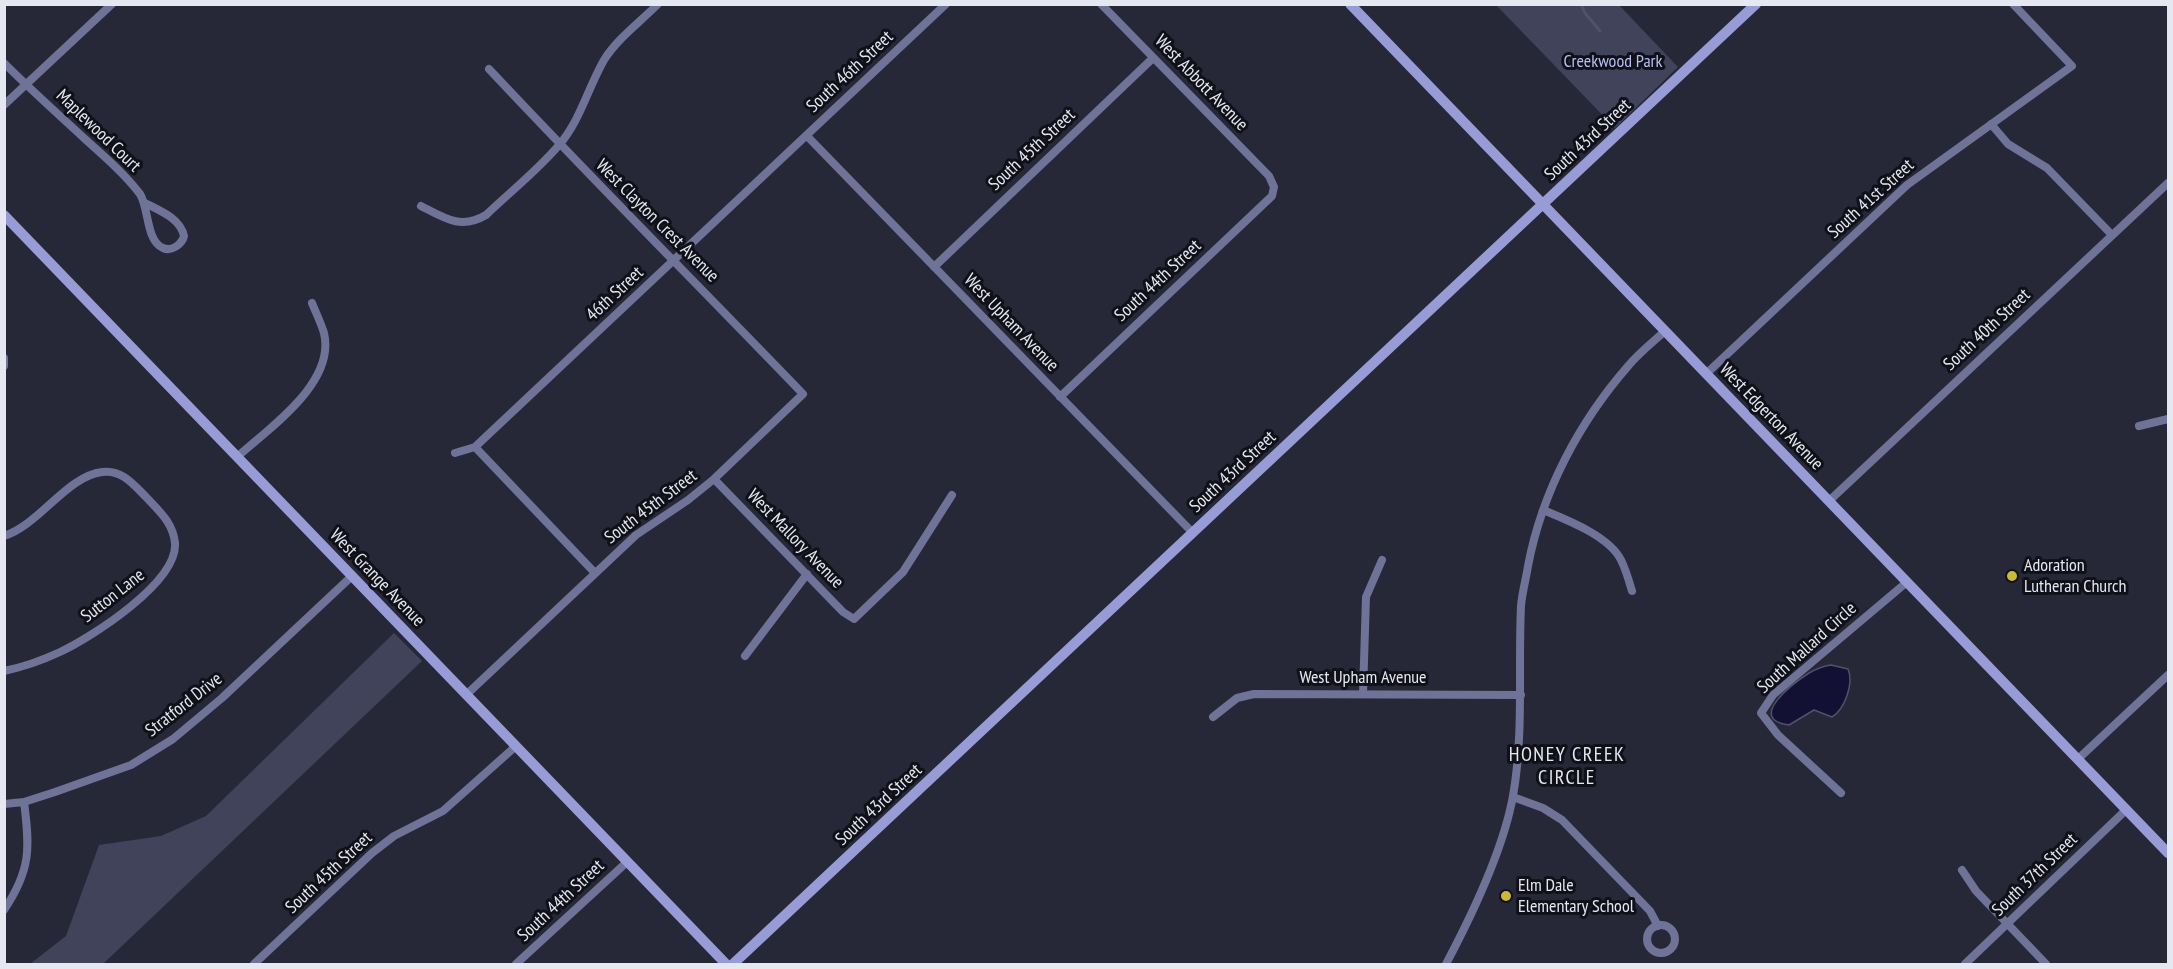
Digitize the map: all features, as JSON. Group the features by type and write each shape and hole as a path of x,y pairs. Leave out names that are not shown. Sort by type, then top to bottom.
{"street":[{"path":"4,105 112,4"},
{"path":"421,206 452,222 476,221 486,215 559,145 575,123 590,87 606,58 658,4"},
{"name":"South 46th Street","path":"777,164 946,4"},
{"name":"West Abbott Avenue","path":"1101,4 1269,176 1274,187"},
{"name":"West Edgerton Avenue","path":"1350,4 2169,853"},
{"name":"South 43rd Street","path":"734,964 1756,4"},
{"name":"South 41st Street","path":"1706,374 1907,185 2072,66 2013,4"},
{"name":"South 45th Street","path":"934,267 1153,58"},
{"name":"Maplewood Court","path":"4,63 105,157 140,194 157,243 162,248 168,249 179,245 184,236 180,226 169,216 145,203"},
{"name":"West Clayton Crest Avenue","path":"489,69 559,145 803,394"},
{"path":"1991,124 2007,144 2047,168 2112,235"},
{"name":"West Upham Avenue","path":"807,136 1192,532"},
{"name":"46th Street","path":"475,447 777,164"},
{"name":"South 40th Street","path":"1829,501 2169,183"},
{"name":"South 44th Street","path":"1060,397 1272,196 1274,187"},
{"name":"West Grange Avenue","path":"4,215 726,964"},
{"path":"237,457 312,386 325,354 324,334 312,303"},
{"path":"1446,964 1463,932 1499,846 1513,797 1521,695 1521,604 1532,543 1569,449 1601,399 1630,364 1665,331"},
{"path":"4,357 4,366"},
{"name":"South 45th Street","path":"466,695 636,535 688,500 714,479 803,394"},
{"path":"2139,426 2169,419"},
{"path":"455,453 475,447 595,573"},
{"name":"Sutton Lane","path":"4,536 34,519 81,479 100,472 112,471 126,477 166,518 173,532 175,546 170,564 162,579 110,623 61,651 17,669 4,671"},
{"name":"West Mallory Avenue","path":"714,479 843,612 854,619 903,572 952,495"},
{"path":"1544,510 1603,540 1621,558 1632,591"},
{"path":"1363,694 1366,597 1382,560"},
{"path":"745,656 807,574"},
{"name":"Stratford Drive","path":"4,804 24,802 131,765 173,739 222,698 352,576"},
{"name":"South Mallard Circle","path":"1841,793 1778,735 1761,713 1773,695 1907,582"},
{"path":"2078,759 2169,675"},
{"name":"West Upham Avenue","path":"1212,717 1237,698 1254,694 1521,695"},
{"name":"South 45th Street","path":"254,964 372,853 394,836 443,811 516,746"},
{"path":"1513,797 1543,808 1562,820 1650,911 1658,926"},
{"path":"4,910 18,890 26,866 29,838 24,802"},
{"name":"South 37th Street","path":"1965,964 2127,809"},
{"name":"South 44th Street","path":"516,964 627,862"},
{"path":"1962,870 1976,891 2046,964"}],"green space":[{"name":"Creekwood Park","path":"1496,5 1619,5 1678,67 1615,128"},
{"path":"394,633 422,661 103,964 30,964 66,936 99,845 161,836 206,816"}],"shaded area":[{"path":"1831,665 1848,669 1850,675 1847,695 1837,713 1832,717 1814,710 1789,725 1777,721 1772,716 1772,708 1777,700 1794,684 1809,673"}],"waterway":[{"path":"1581,4 1585,13 1600,31"}],"place":[{"name":"Adoration Lutheran Church","path":"2012,576"},
{"name":"Elm Dale Elementary School","path":"1506,896"}],"district":[{"name":"HONEY CREEK CIRCLE","path":"1567,766"}]}
